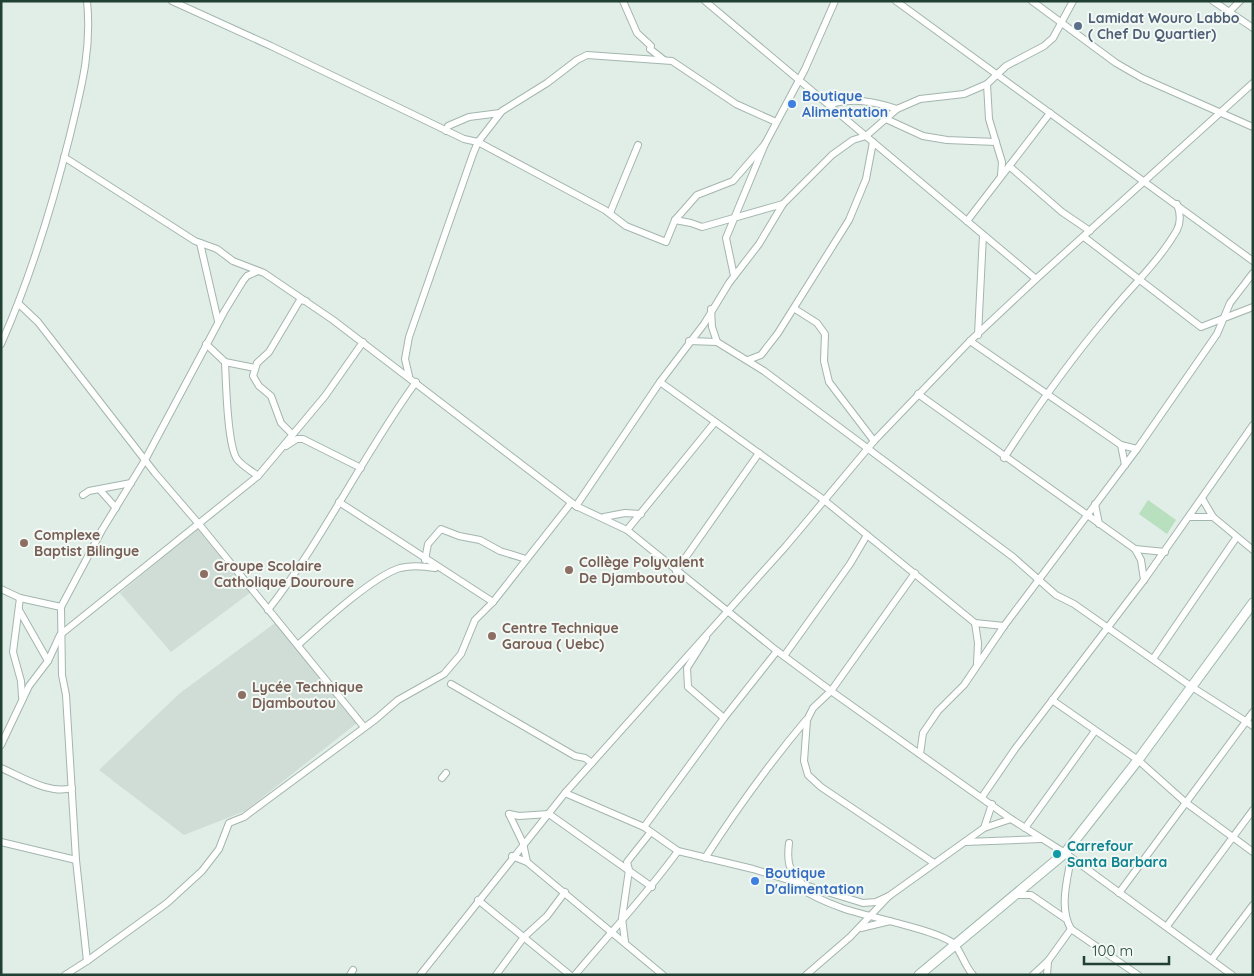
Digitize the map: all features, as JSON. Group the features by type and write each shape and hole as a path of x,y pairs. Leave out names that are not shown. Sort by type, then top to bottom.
{"main road":[{"path":"919,975 1015,895 1068,856 1253,603"}],"street":[{"path":"1,344 19,304 44,230 64,157 90,39 87,1"},
{"path":"172,1 271,46 464,139 478,142 610,213 626,226 666,242 675,220 697,195 734,181 765,144"},
{"path":"623,1 637,34 651,46 650,49 665,60"},
{"path":"705,1 1036,279"},
{"path":"734,276 726,238 765,144 800,79 835,1"},
{"path":"896,1 1253,261"},
{"path":"1032,1 1116,63 1142,78 1253,127"},
{"path":"65,975 88,961 167,902 202,871 219,850 229,823 244,817 398,700 444,674 461,654 476,620 573,505 689,341 704,324 711,309 759,244 783,204 832,155 853,140 866,136 897,109 920,98 964,94 987,84 1013,62 1044,46 1062,23 1073,1"},
{"path":"1213,1 1253,28"},
{"path":"1229,12 1240,1"},
{"path":"409,376 405,358 409,337 478,142 500,113 548,83 577,60 587,55 665,60 680,65 736,104 776,122"},
{"path":"420,975 512,856 565,793 727,612 867,448 978,334 1036,279 1253,83"},
{"path":"987,84 989,119 1002,162 1001,176"},
{"path":"829,104 856,100 876,102 897,109"},
{"path":"446,130 448,126 469,117 500,113"},
{"path":"967,221 1050,113"},
{"path":"886,119 923,136 947,140 989,140 996,142"},
{"path":"748,360 761,355 795,309 849,220 859,198 869,166 873,142"},
{"path":"610,213 638,145"},
{"path":"64,157 200,243 217,248 233,261 258,271 306,301 409,376 573,505 627,529"},
{"path":"1009,166 1062,212 1090,231"},
{"path":"675,220 692,223 702,228 783,204"},
{"path":"1004,458 1048,394 1104,319 1139,280 1176,231 1180,218 1177,204"},
{"path":"978,334 983,235"},
{"path":"1084,237 1201,327 1214,324 1224,317 1253,307"},
{"path":"200,243 218,321"},
{"path":"88,961 76,860 60,635 61,607 145,460 218,321 247,276 258,271"},
{"path":"920,754 923,733 938,711 964,685 1004,626 1125,465 1217,334 1230,303 1253,273"},
{"path":"292,434 281,423 271,396 255,381 254,368 269,352 300,300 306,301"},
{"path":"19,304 62,352 145,460 364,727"},
{"path":"711,309 712,327 717,342"},
{"path":"795,309 822,327 826,341 824,361 829,382 874,441"},
{"path":"689,341 717,342 748,360 1013,557 1056,595 1074,604 1192,687 1253,726"},
{"path":"1,745 21,701 32,681 48,661 60,635 258,476 325,396 362,342"},
{"path":"970,342 1121,444 1137,448"},
{"path":"206,344 225,362 254,368"},
{"path":"761,355 764,371"},
{"path":"225,362 226,401 235,454 242,463 258,476"},
{"path":"268,610 305,559 416,382"},
{"path":"660,382 824,500 975,624 1004,626"},
{"path":"918,394 1004,458 1134,550 1140,560 1144,580"},
{"path":"627,529 715,422"},
{"path":"982,797 1052,700 1109,629 1202,500 1253,425"},
{"path":"283,448 297,439 303,439 361,468"},
{"path":"1121,444 1125,465"},
{"path":"676,571 759,454"},
{"path":"83,495 131,483"},
{"path":"100,490 116,508"},
{"path":"1202,500 1213,517 1236,538 1253,550"},
{"path":"339,502 425,560 493,602"},
{"path":"1095,504 1099,524"},
{"path":"573,505 604,517 627,529 727,612 831,691 1011,819 1068,856 1167,926 1232,975"},
{"path":"604,517 625,513 640,514"},
{"path":"1190,517 1213,517"},
{"path":"425,560 428,544 441,529 459,536 480,540 500,551 526,559"},
{"path":"784,656 850,564 867,535"},
{"path":"1153,659 1236,538"},
{"path":"1134,550 1165,552"},
{"path":"298,646 329,617 390,572 411,566 438,568"},
{"path":"705,858 730,818 780,750 807,720 813,708 831,691 915,573"},
{"path":"1,589 20,598 61,607"},
{"path":"20,598 12,652 22,686 21,701"},
{"path":"19,610 48,661"},
{"path":"975,624 978,643 977,665"},
{"path":"710,630 686,668 688,687 724,718"},
{"path":"644,827 724,718 777,651"},
{"path":"451,684 575,756 585,758 592,763"},
{"path":"1052,700 1138,760 1185,802 1253,852"},
{"path":"1119,893 1253,712"},
{"path":"807,720 804,761 808,775 821,787 934,864"},
{"path":"1025,828 1095,731"},
{"path":"1,768 51,788 64,790 72,788"},
{"path":"565,793 644,827 678,851 804,884 863,903 876,902 889,896 984,828 1011,819"},
{"path":"984,828 992,804"},
{"path":"1167,926 1253,810"},
{"path":"527,862 524,843 509,814 526,816 549,814 652,887"},
{"path":"625,942 622,918 629,870 627,862 650,832"},
{"path":"963,842 1041,839"},
{"path":"1,842 76,860"},
{"path":"789,843 789,867 794,876 804,884"},
{"path":"575,975 622,918 652,887 678,851"},
{"path":"512,856 527,862 565,892 660,973"},
{"path":"1068,856 1065,894 1066,919 1071,929 1138,975"},
{"path":"788,880 803,890 842,908 872,915 933,934 954,945 964,964 973,975"},
{"path":"496,975 524,938 547,916 565,892"},
{"path":"1015,895 1031,895 1066,919"},
{"path":"806,975 860,929 889,896"},
{"path":"478,900 570,975"},
{"path":"1212,959 1253,906"},
{"path":"860,929 890,921"},
{"path":"1033,975 1048,961 1071,929"},
{"path":"516,950 531,944"},
{"path":"1047,975 1048,961"}],"shaded area":[{"path":"199,527 251,592 171,652 120,593"},
{"path":"275,623 357,723 245,811 184,835 99,770 180,693"}],"green space":[{"path":"1148,500 1176,520 1167,534 1139,514"}],"place":[{"name":"Lamidat Wouro Labbo ( Chef Du Quartier)","path":"1078,26"},
{"name":"Boutique Alimentation","path":"792,104"},
{"name":"Complexe Baptist Bilingue","path":"24,543"},
{"name":"Collège Polyvalent De Djamboutou","path":"569,570"},
{"name":"Groupe Scolaire Catholique Douroure","path":"204,574"},
{"name":"Centre Technique Garoua ( Uebc)","path":"492,636"},
{"name":"Lycée Technique Djamboutou","path":"242,695"},
{"name":"Carrefour Santa Barbara","path":"1057,854"},
{"name":"Boutique D'alimentation","path":"755,881"}]}
